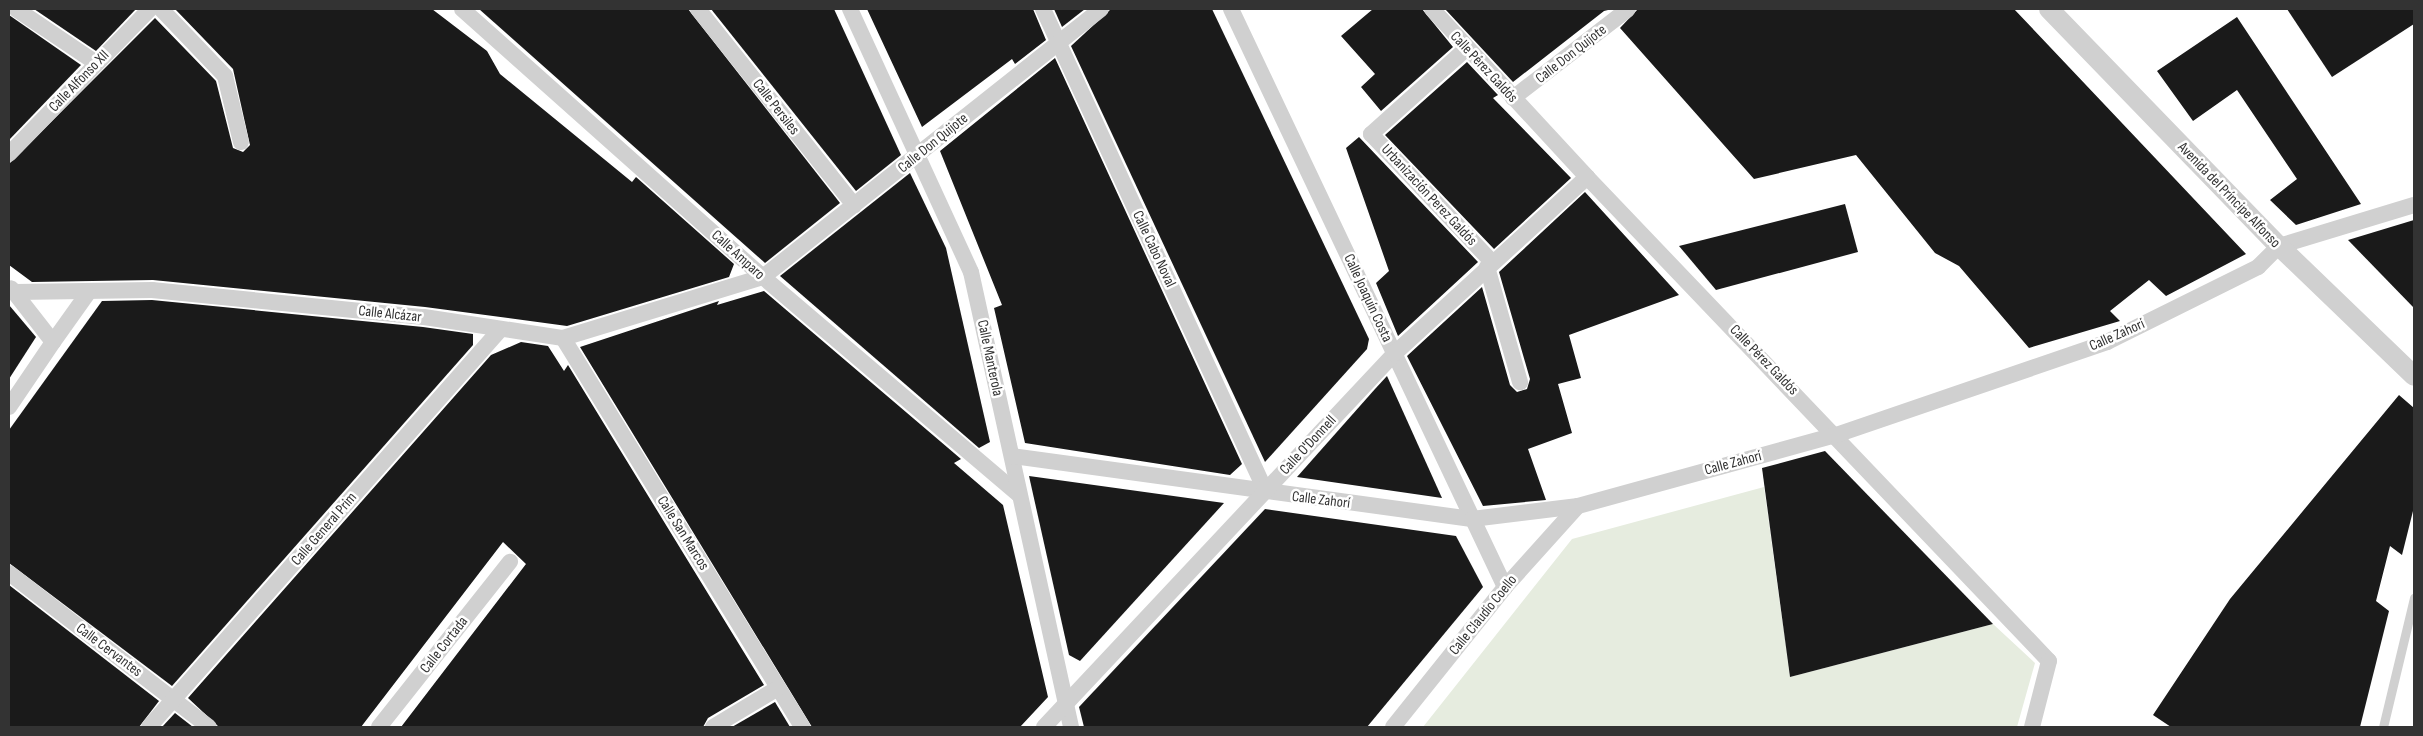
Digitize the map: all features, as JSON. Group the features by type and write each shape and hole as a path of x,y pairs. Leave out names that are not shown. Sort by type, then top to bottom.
{"street":[{"path":"16,9 96,63"},
{"name":"Calle Alfonso XII","path":"9,154 150,9"},
{"path":"161,9 225,76 241,142"},
{"name":"Calle Amparo","path":"462,9 763,277 1019,495"},
{"name":"Calle Persiles","path":"698,9 854,205"},
{"name":"Calle Manterola","path":"850,9 919,155 971,272 1071,727"},
{"name":"Calle Cabo Noval","path":"1043,9 1264,492"},
{"name":"Calle Don Quijote","path":"763,277 1101,9"},
{"name":"Calle Joaquín Costa","path":"1231,9 1505,586"},
{"name":"Calle Pérez Galdós","path":"1432,9 1586,177 1836,435 2049,661 2032,727"},
{"name":"Calle Don Quijote","path":"1513,98 1628,9"},
{"name":"Avenida del Príncipe Alfonso","path":"2049,9 2279,246 2414,376"},
{"name":"Urbanización Perez Galdós","path":"1467,48 1371,134 1489,264 1520,382"},
{"name":"Calle O'Donnell","path":"1044,727 1394,354 1489,264 1586,177"},
{"name":"Calle Zahorí","path":"1012,456 1472,519 1578,506 1836,435 2107,342 2258,267 2279,246 2414,205"},
{"name":"Calle Alcázar","path":"13,289 88,293 152,290 424,317 499,331 563,338 763,277"},
{"path":"13,289 54,342"},
{"path":"9,407 88,293"},
{"name":"Calle General Prim","path":"149,727 499,331"},
{"name":"Calle San Marcos","path":"563,338 802,727"},
{"name":"Calle Claudio Coello","path":"1393,727 1505,586 1578,506"},
{"name":"Calle Cortada","path":"379,727 510,562"},
{"name":"Calle Cervantes","path":"9,572 209,727"},
{"path":"714,727 778,688"}],"lane":[{"path":"2383,727 2414,598"}],"shaded area":[{"path":"1764,487 1790,677 1993,624 2035,663 2017,727 1423,727 1572,539"}],"building":[{"path":"34,9 136,9 96,51"},
{"path":"175,9 432,9 487,51 500,74 632,182 636,177 734,264 729,277 567,326 425,307 153,280 32,282 9,265 9,164 155,18 216,81 233,148 243,152 250,145 233,69"},
{"path":"479,9 688,9 840,203 765,263"},
{"path":"711,9 834,9 901,155 856,191"},
{"path":"867,9 1033,9 1046,40 1015,64 1012,59 922,127"},
{"path":"1054,9 1085,9 1062,27"},
{"path":"1111,9 1212,9 1369,339 1367,349 1265,462 1071,46"},
{"path":"1373,9 1422,9 1453,47 1381,111 1361,87 1375,74 1341,36"},
{"path":"1445,9 1612,9 1604,11 1513,82"},
{"path":"1638,9 2014,9 2246,254 2166,296 2149,280 2110,311 2120,321 2029,348 1959,266 1935,253 1856,155 1754,179 1620,28"},
{"path":"2287,9 2414,9 2414,24 2332,77"},
{"path":"9,15 81,65 9,140"},
{"path":"2237,17 2361,204 2296,225 2270,200 2297,179 2237,90 2193,121 2157,71"},
{"path":"1055,58 1242,464 1230,475 1025,443 994,308 1002,305 940,151"},
{"path":"1467,62 1498,95 1493,98 1571,178 1494,249 1385,135"},
{"path":"1359,137 1478,262 1398,336 1376,283 1389,271 1346,148"},
{"path":"910,173 946,248 990,442 979,448 780,276"},
{"path":"1585,192 1679,295 1569,335 1581,378 1558,384 1572,433 1528,449 1546,500 1483,506 1407,356 1482,287 1510,385 1517,392 1527,389 1530,379 1499,272"},
{"path":"1845,204 1858,252 1716,290 1679,246"},
{"path":"2414,220 2414,308 2348,240"},
{"path":"764,291 961,459 954,463 1003,505 1048,697 1020,727 812,727 580,347 719,301 717,305"},
{"path":"152,300 423,327 473,334 473,345 172,686 9,563 9,430 102,301"},
{"path":"9,305 36,337 9,379"},
{"path":"521,342 548,346 564,371 568,365 764,685 708,718 703,727 401,727 526,564 503,542 361,727 219,727 188,698 491,355"},
{"path":"1387,376 1442,498 1297,477 1375,389"},
{"path":"2399,395 2414,408 2414,507 2402,555 2390,546 2376,601 2389,611 2360,727 2171,727 2153,715 2230,599"},
{"path":"1825,451 1993,624 1790,677 1762,468"},
{"path":"1029,476 1224,503 1080,661 1069,655"},
{"path":"1265,509 1456,536 1483,587 1367,727 1084,727 1079,707"},
{"path":"9,585 159,701 139,727 9,727"},
{"path":"775,702 790,727 732,727"},
{"path":"175,713 193,727 162,727"}]}
